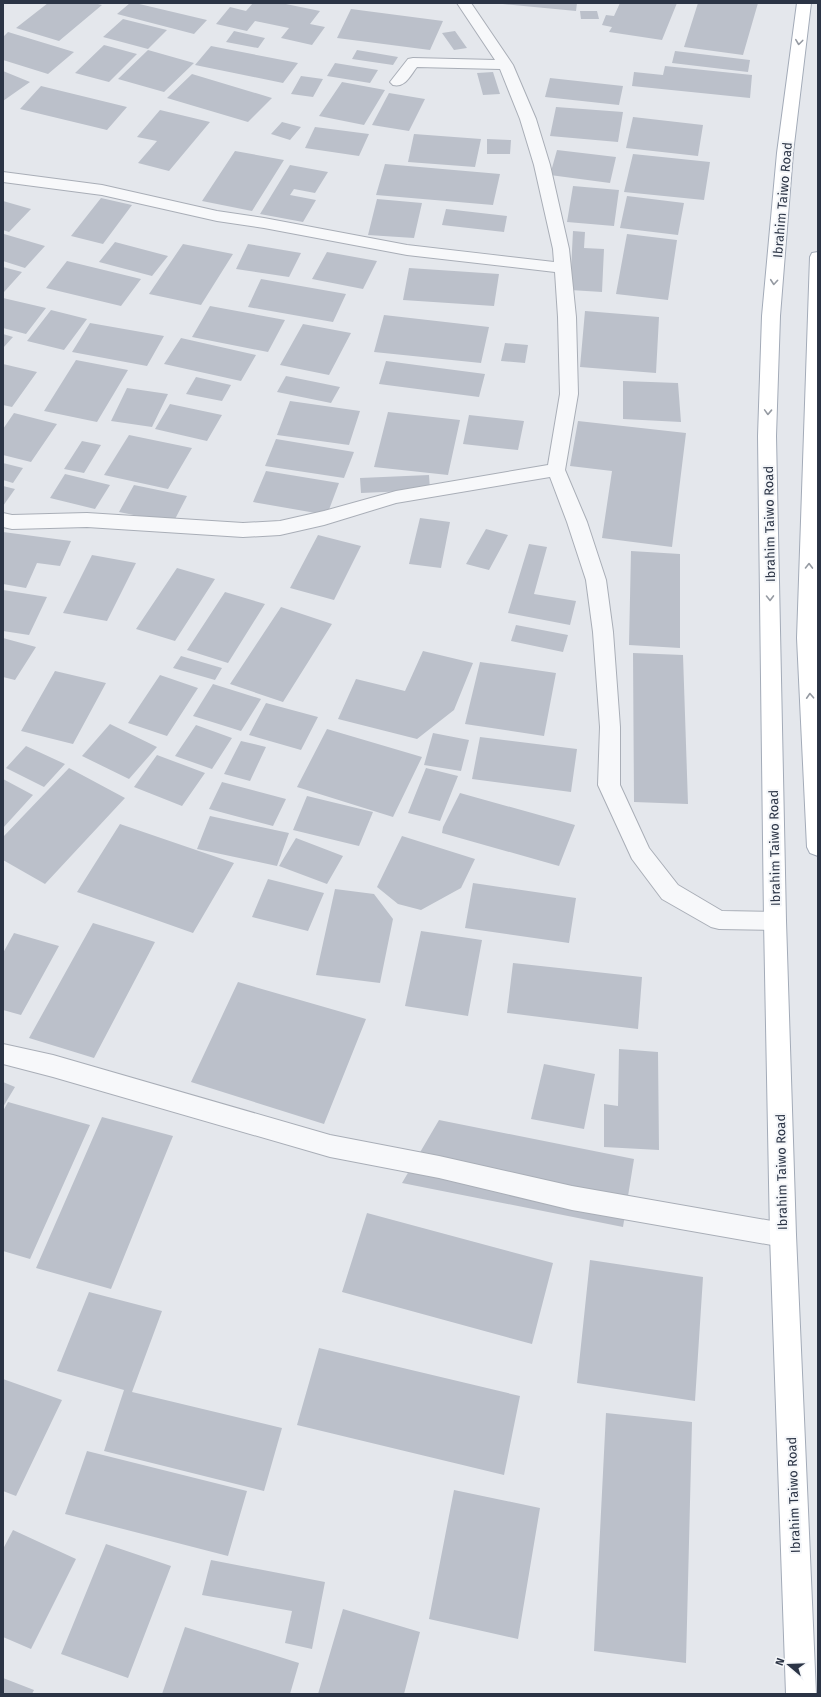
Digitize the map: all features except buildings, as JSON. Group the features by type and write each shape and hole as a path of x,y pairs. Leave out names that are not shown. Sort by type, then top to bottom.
{"main road":[{"name":"Ibrahim Taiwo Road","path":"801,1694 783,1235 775,921 767,436 772,316 785,153 804,3"},
{"path":"818,257 807,638 818,847"}],"street":[{"path":"464,3 506,66 528,119 542,165 561,249 567,317 569,394 556,470 577,522 596,580 603,632 610,727 609,786 640,854 670,892 719,920 775,921"},
{"path":"398,82 413,62 506,66"},
{"path":"3,176 102,190 217,216 264,223 364,243 407,250 563,268"},
{"path":"3,520 42,522 87,520 243,530 280,528 324,518 396,497 556,470"},
{"path":"3,1054 60,1068 330,1146 439,1167 572,1198 783,1235"}]}
